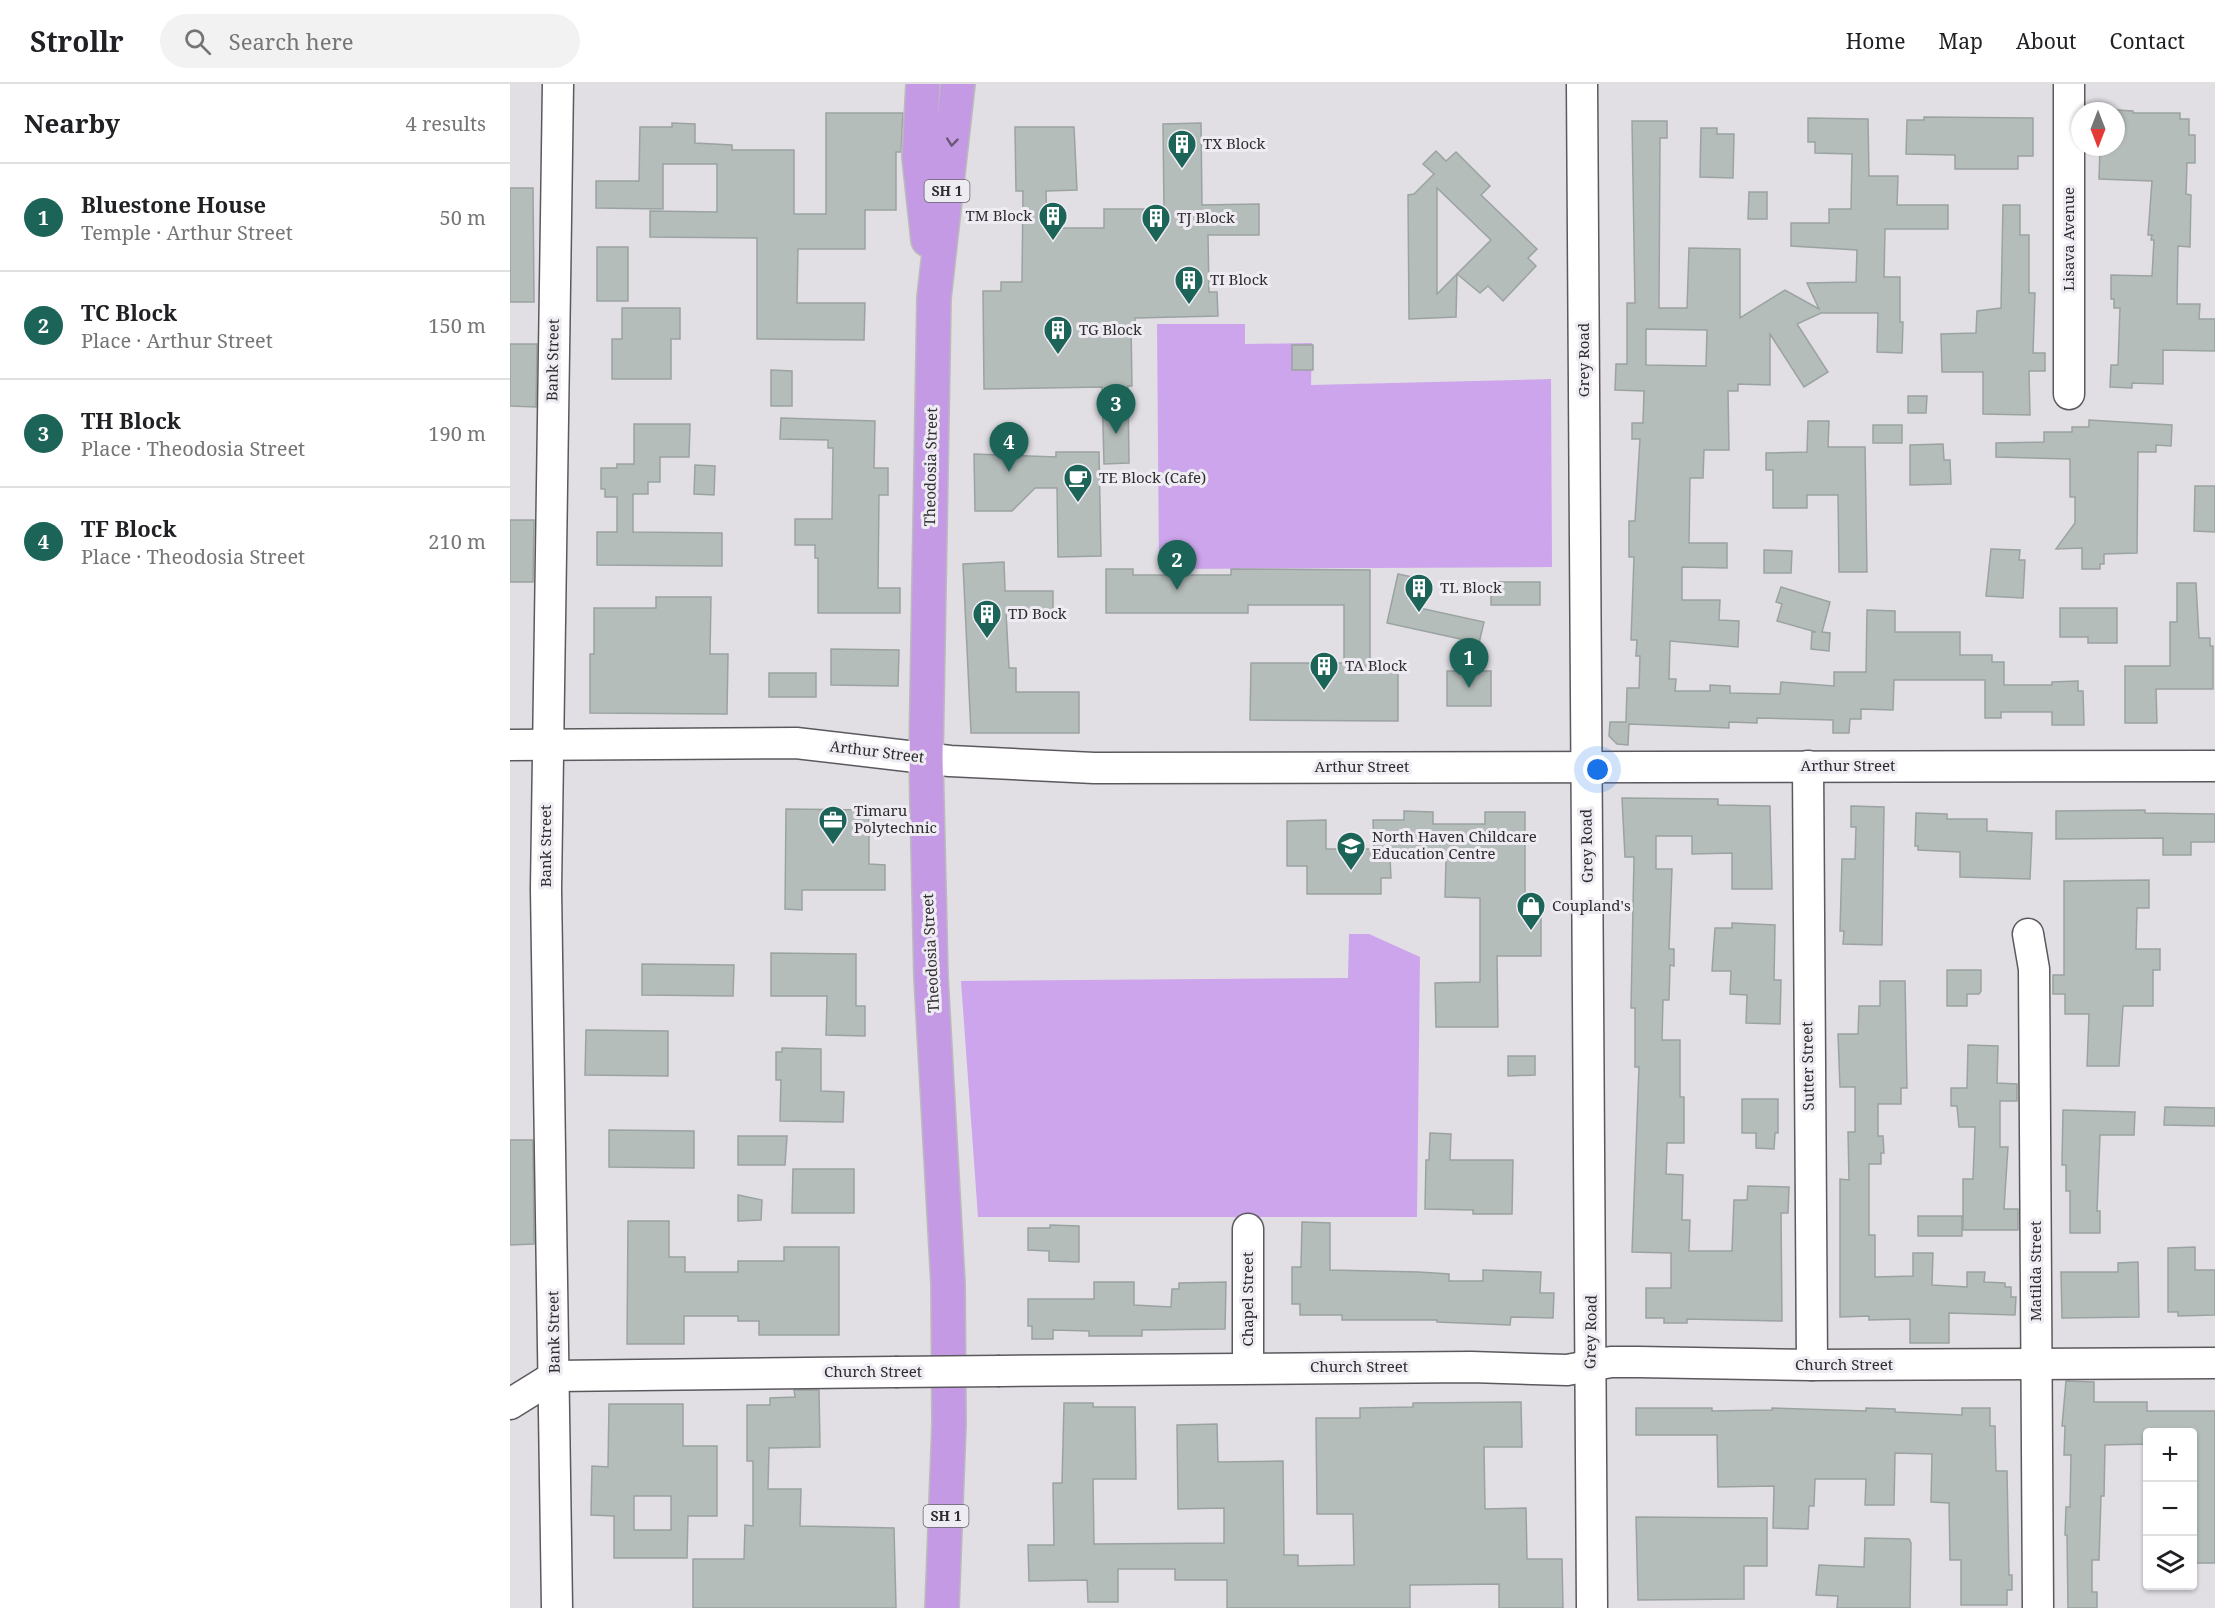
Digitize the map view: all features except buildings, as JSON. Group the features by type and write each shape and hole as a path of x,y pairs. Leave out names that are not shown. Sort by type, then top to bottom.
{"highway":[{"name":"Theodosia Street","path":"923,84 919,157 934,298"},
{"name":"Theodosia Street","path":"942,1608 949,1424 948,1284 931,966 926,758 934,298 958,84"}],"street":[{"name":"Bank Street","path":"557,1608 546,745 558,84"},
{"name":"Grey Road","path":"1582,84 1592,1608"},
{"name":"Lisava Avenue","path":"2069,84 2069,394"},
{"name":"Arthur Street","path":"510,745 796,743 926,758 1094,768 2215,766"},
{"name":"Sutter Street","path":"1808,766 1812,1365"},
{"name":"Matilda Street","path":"2028,934 2034,969 2038,1608"},
{"name":"Chapel Street","path":"1248,1229 1248,1368"},
{"name":"Church Street","path":"555,1376 1248,1368 1471,1367 1567,1370 1629,1362 1812,1365 2215,1363"},
{"path":"510,1404 555,1376"}],"shaded area":[{"path":"1157,324 1245,324 1245,344 1312,343 1311,385 1551,379 1552,567 1159,569"},
{"path":"1349,934 1369,934 1420,957 1417,1217 978,1217 961,981 1348,978"}],"place":[{"name":"TX Block","path":"1182,170"},
{"name":"TM Block","path":"1053,242"},
{"name":"TJ Block","path":"1156,244"},
{"name":"TI Block","path":"1189,306"},
{"name":"TG Block","path":"1058,356"},
{"name":"TH Block","path":"1116,434"},
{"name":"TF Block","path":"1009,472"},
{"name":"TE Block (Cafe)","path":"1078,504"},
{"name":"TC Block","path":"1177,590"},
{"name":"TL Block","path":"1419,614"},
{"name":"TD Bock","path":"987,640"},
{"name":"Bluestone House","path":"1469,688"},
{"name":"TA Block","path":"1324,692"},
{"name":"Timaru Polytechnic","path":"833,846"},
{"name":"North Haven Childcare Education Centre","path":"1351,872"},
{"name":"Coupland's","path":"1531,932"}]}
